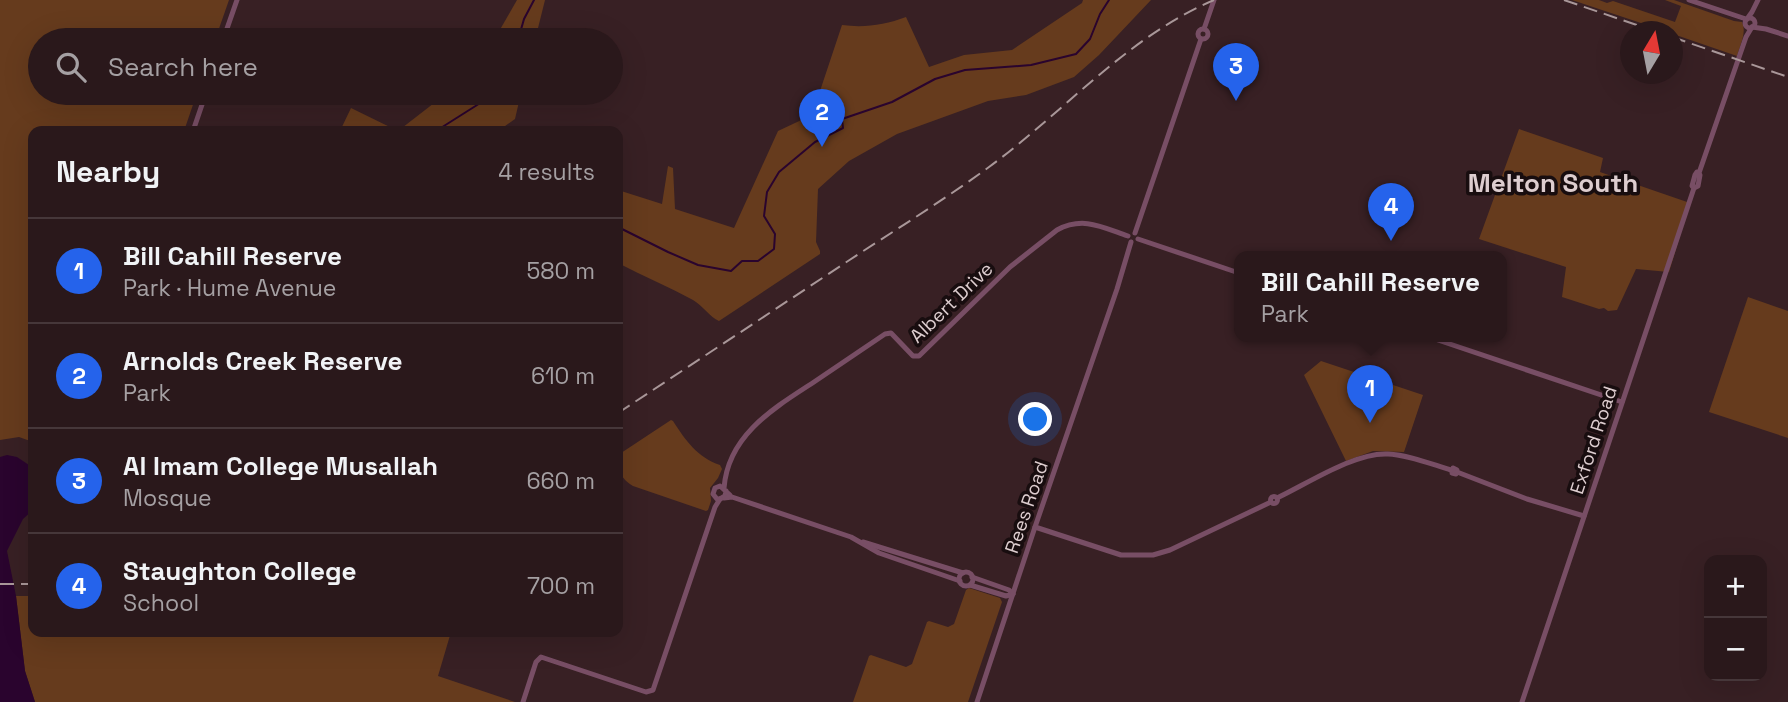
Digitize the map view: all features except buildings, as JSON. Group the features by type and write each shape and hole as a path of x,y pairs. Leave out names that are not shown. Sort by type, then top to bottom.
{"street":[{"path":"227,28 237,0"},
{"path":"1132,239 1138,236 1135,233 1201,39 1208,36 1204,29 1214,0"},
{"path":"1689,0 1788,36"},
{"name":"Exford Road","path":"1522,702 1694,188 1698,186 1699,173 1758,0"},
{"path":"195,126 202,105"},
{"name":"Albert Drive","path":"523,702 536,662 541,657 646,692 651,691 715,506 723,494 724,479 734,454 750,428 769,412 888,333 893,334 913,356 919,356 1010,267 1065,225 1091,223 1132,239"},
{"path":"1132,239 1234,271"},
{"name":"Rees Road","path":"977,702 1132,239"},
{"path":"1444,342 1622,402"},
{"path":"1035,527 1121,555 1153,555 1170,550 1345,465 1373,454 1386,453 1454,471 1527,499 1584,516"},
{"path":"723,494 860,541 968,573 1013,594"},
{"path":"860,541 879,553 960,581 964,585 1006,596 1013,594"},
{"path":"960,581 963,573"},
{"path":"970,585 972,577"}],"shaded area":[{"path":"0,0 229,0 219,28 28,28 28,105 193,105 186,126 28,126 28,440 19,437 0,440"},
{"path":"517,0 545,0 538,28 501,28"},
{"path":"1083,0 1151,0 1099,55 1074,77 1026,95 988,101 897,134 849,161 818,189 816,242 820,254 719,321 693,300 623,265 623,192 662,204 668,166 673,168 675,209 734,228 778,131 812,115 842,25 874,25 906,17 929,67 964,55 1012,50"},
{"path":"1572,0 1599,0 1607,3 1613,1 1672,21 1635,21"},
{"path":"1665,0 1674,0 1742,22 1744,30 1737,56 1683,37 1683,21 1675,21 1681,6"},
{"path":"432,105 518,105 515,119 505,126 404,126"},
{"path":"351,108 388,126 342,126"},
{"path":"1519,129 1603,158 1600,172 1690,203 1669,272 1636,269 1617,310 1608,311 1562,297 1566,267 1479,239"},
{"path":"1748,297 1788,311 1788,438 1709,412"},
{"path":"1321,361 1423,395 1404,452 1373,451 1346,461 1304,375"},
{"path":"673,421 693,448 722,469 710,488 711,501 708,510 633,486 623,476 623,452"},
{"path":"0,457 17,457 28,464 28,514 7,551 16,596 25,671 35,702 0,702"},
{"path":"969,588 1000,598 1002,602 968,702 853,702 869,656 906,667 912,664 927,622 948,627 954,624"},
{"path":"16,596 28,596 28,637 450,637 438,676 515,702 35,702 25,671"}],"waterway":[{"path":"521,28 534,0"},
{"path":"623,230 698,265 731,271 742,261 758,261 774,249 775,234 764,216 767,192 779,172 815,142 843,128 842,119 892,102 935,79 965,70 1031,65 1076,54 1090,39 1109,0"},
{"path":"444,126 477,105"}],"railway":[{"path":"623,410 972,179 1017,146 1124,55 1182,16 1214,0"},
{"path":"1564,0 1625,21"},
{"path":"1683,41 1788,77"},
{"path":"0,584 28,584"}],"place":[{"name":"Al Imam College Musallah","path":"1236,101"},
{"name":"Arnolds Creek Reserve","path":"822,147"},
{"name":"Staughton College","path":"1391,241"},
{"name":"Bill Cahill Reserve","path":"1370,423"}],"district":[{"name":"Melton South","path":"1553,183"}]}
